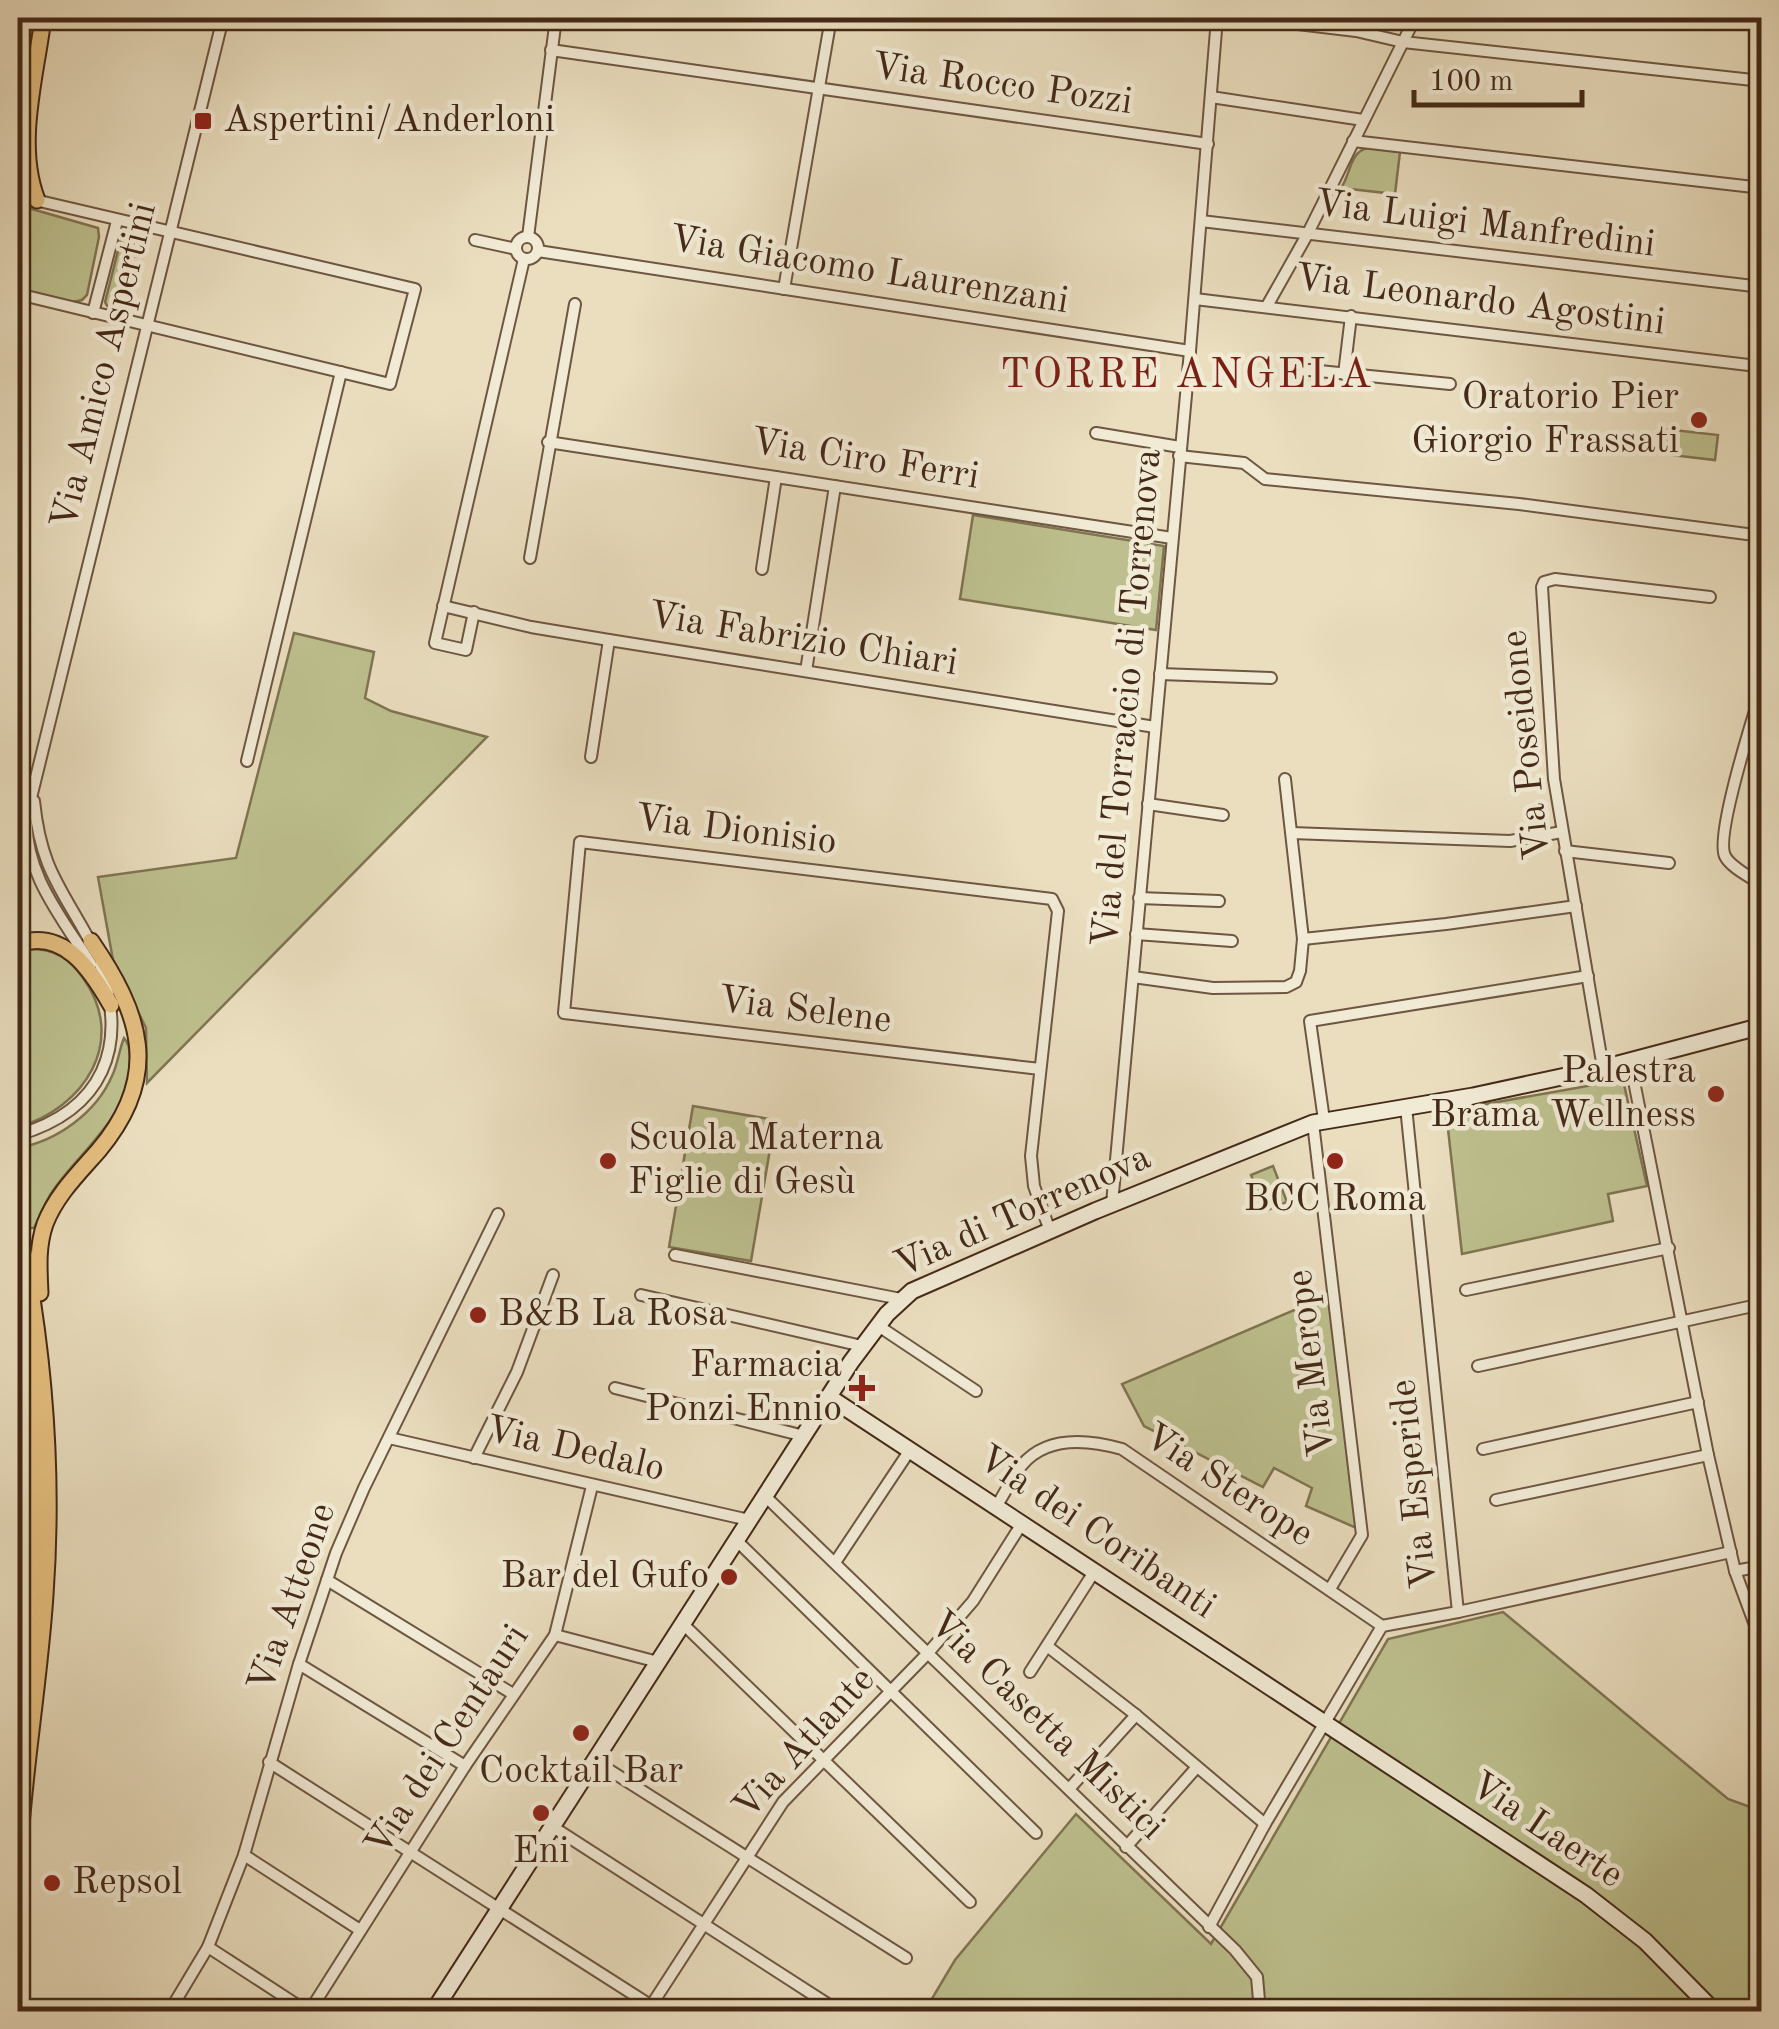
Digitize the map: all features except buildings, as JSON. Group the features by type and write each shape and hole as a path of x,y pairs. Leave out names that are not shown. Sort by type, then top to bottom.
{"main road":[{"path":"18,35 22,18"},
{"path":"37,200 26,158 43,18"},
{"path":"18,944 38,939 64,947 88,969 112,1005"},
{"path":"36,1322 40,1301 39,1252 46,1224 59,1197 119,1123 139,1074 140,1049 131,1014 113,975 90,941"},
{"path":"18,1222 36,1322 48,1439 44,1608 18,1870"},
{"path":"18,1288 34,1415 37,1497 18,1724"},
{"path":"18,1355 34,1415"},
{"path":"18,1982 20,2012"}],"street":[{"name":"Via Amico Aspertini","path":"112,1005 51,901 31,858 26,824 222,18"},
{"path":"528,237 556,18"},
{"path":"784,289 831,18"},
{"name":"Via del Torraccio di Torrenova","path":"1112,1204 1217,18"},
{"path":"1247,18 1356,31 1402,42 1762,81"},
{"path":"1267,306 1415,18"},
{"name":"Via Rocco Pozzi","path":"551,50 1208,144"},
{"path":"1212,97 1363,120"},
{"path":"1354,141 1762,188"},
{"path":"18,196 415,290 390,384 18,294"},
{"path":"93,313 117,221"},
{"name":"Via Luigi Manfredini","path":"1201,221 1761,286"},
{"path":"516,248 518,241 528,237"},
{"path":"524,259 531,259 538,251 538,243 528,237"},
{"path":"474,612 466,650 435,643 524,259 516,248 475,240"},
{"name":"Via Giacomo Laurenzani","path":"538,251 1190,351"},
{"name":"Via Leonardo Agostini","path":"1195,299 1757,366"},
{"path":"530,558 575,304"},
{"path":"1344,374 1352,316"},
{"path":"1762,333 1757,366 1762,389"},
{"path":"1309,370 1450,384"},
{"path":"246,761 340,372"},
{"path":"1096,433 1244,464 1260,478 1519,504 1762,536"},
{"name":"Via Ciro Ferri","path":"548,442 1172,538"},
{"path":"762,569 776,477"},
{"path":"806,671 835,486"},
{"name":"Via Poseidone","path":"1603,1068 1552,758 1542,584 1554,579 1710,597"},
{"name":"Via Fabrizio Chiari","path":"443,606 609,640 1155,727"},
{"path":"591,757 609,640"},
{"path":"1160,674 1271,678"},
{"path":"1762,688 1736,779 1723,850 1729,862 1762,885"},
{"path":"1133,977 1213,988 1286,987 1296,982 1303,940 1285,780"},
{"name":"Via Amico Aspertini","path":"18,1135 58,1118 90,1090 110,1054 112,1005 90,941 46,866 32,787"},
{"path":"1148,804 1223,815"},
{"path":"1292,832 1510,840 1562,832"},
{"name":"Via Dionisio","path":"564,1013 580,842 1045,896 1058,911 1040,1069"},
{"path":"1565,850 1669,864"},
{"path":"1139,898 1219,902"},
{"path":"1303,940 1576,906"},
{"path":"1136,934 1232,941"},
{"name":"Via Merope","path":"1330,1588 1362,1535 1334,1293 1310,1021 1588,976"},
{"name":"Via Selene","path":"564,1013 1040,1069"},
{"name":"Via di Torrenova","path":"433,2012 764,1495 862,1346 900,1299 1112,1204 1319,1121 1603,1068 1762,1026"},
{"path":"1630,1061 1708,1455 1735,1571 1762,1644"},
{"path":"1040,1069 1031,1168 1050,1231"},
{"name":"Via Esperide","path":"1210,1927 1265,1824 1382,1626 1458,1612 1406,1107"},
{"name":"Via Atteone","path":"169,2012 208,1947 244,1855 326,1580 364,1488 498,1214"},
{"path":"1466,1290 1669,1248"},
{"path":"675,1254 900,1299"},
{"path":"474,1458 516,1372 553,1274"},
{"path":"641,1295 862,1346"},
{"path":"1478,1366 1762,1304"},
{"path":"878,1325 976,1392"},
{"path":"614,1388 804,1436"},
{"name":"Via dei Coribanti","path":"829,1397 1326,1725"},
{"path":"1484,1449 1698,1402"},
{"name":"Via Dedalo","path":"389,1438 749,1520"},
{"name":"Via Sterope","path":"996,1507 1024,1463 1035,1454 1075,1440 1122,1449 1382,1626"},
{"path":"836,1561 910,1450"},
{"path":"1496,1500 1708,1455"},
{"name":"Via dei Centauri","path":"309,2012 555,1635 592,1486"},
{"name":"Via Casetta Mistici","path":"764,1495 1235,1950 1257,1977 1260,2012"},
{"name":"Via Atlante","path":"653,2009 782,1802 928,1653 973,1600 1020,1525"},
{"path":"736,1540 1036,1833"},
{"path":"1458,1612 1731,1552"},
{"path":"1735,1571 1762,1566"},
{"path":"1030,1672 1094,1572"},
{"path":"326,1580 514,1694"},
{"path":"683,1624 970,1902"},
{"path":"555,1635 658,1662"},
{"path":"1047,1646 1265,1824"},
{"path":"299,1664 466,1766"},
{"path":"1069,1789 1136,1715"},
{"name":"Via Laerte","path":"1326,1725 1623,1921 1714,2012"},
{"path":"595,1761 906,1958"},
{"path":"270,1762 653,2009"},
{"path":"1126,1847 1197,1767"},
{"path":"553,1827 840,2012"},
{"path":"244,1855 360,1930"},
{"path":"208,1947 309,2012"}],"green space":[{"path":"29,18 35,18 18,164 18,66"},
{"path":"1367,148 1400,152 1395,194 1341,188 1354,159"},
{"path":"18,205 98,228 87,295 82,300 73,302 18,289"},
{"path":"127,233 146,242 143,257 130,256 122,288 133,294 129,309 124,312 109,309 105,302 121,239"},
{"path":"1665,429 1718,435 1715,460 1662,454"},
{"path":"973,515 1164,546 1156,630 960,599"},
{"path":"294,633 374,652 365,698 391,711 487,737 147,1083 146,1028 113,960 98,877 236,858"},
{"path":"31,949 61,956 83,978 96,1001 100,1047 80,1088 42,1118 18,1127 18,953"},
{"path":"124,1038 130,1059 123,1098 103,1131 52,1192 34,1228 30,1228 18,1148 61,1132 86,1113 112,1076"},
{"path":"1621,1071 1647,1186 1608,1194 1613,1221 1462,1254 1446,1111 1599,1084 1599,1076"},
{"path":"693,1106 775,1120 751,1261 669,1247"},
{"path":"1273,1166 1287,1202 1265,1211 1251,1175"},
{"path":"1334,1293 1361,1530 1306,1506 1312,1488 1274,1468 1263,1487 1144,1426 1122,1384"},
{"path":"1503,1612 1728,1799 1761,1811 1761,2011 924,2012 955,1960 1076,1814 1211,1944 1388,1639"}],"place":[{"name":"Aspertini/Anderloni","path":"203,121"},
{"name":"Oratorio Pier Giorgio Frassati","path":"1699,420"},
{"name":"Palestra Brama Wellness","path":"1716,1094"},
{"name":"Scuola Materna Figlie di Gesù","path":"608,1161"},
{"name":"BCC Roma","path":"1335,1161"},
{"name":"B&B La Rosa","path":"478,1315"},
{"name":"Farmacia Ponzi Ennio","path":"862,1388"},
{"name":"Bar del Gufo","path":"729,1577"},
{"name":"Cocktail Bar","path":"581,1733"},
{"name":"Eni","path":"541,1813"},
{"name":"Repsol","path":"52,1883"}],"district":[{"name":"TORRE ANGELA","path":"1187,376"}]}
